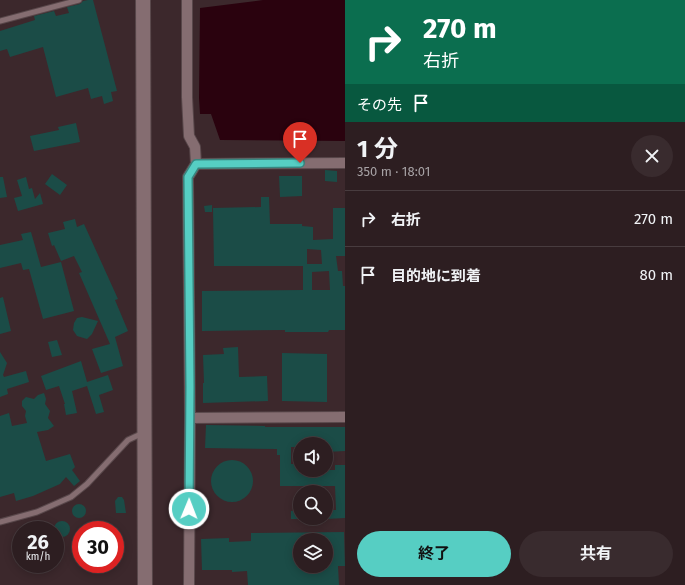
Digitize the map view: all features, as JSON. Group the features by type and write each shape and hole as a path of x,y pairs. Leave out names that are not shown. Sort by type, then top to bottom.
{"street":[{"path":"143,0 145,585"},
{"path":"187,0 189,136 195,147 196,164 188,177 190,418 189,585"},
{"path":"196,164 345,162"},
{"path":"190,418 345,417"}],"lane":[{"path":"0,20 80,0"},
{"path":"0,522 37,512 71,497 87,484 128,440 144,432"}],"shaded area":[{"path":"263,0 345,0 345,141 220,140 211,114 200,114 200,8"}],"building":[{"path":"93,0 117,91 111,92 113,101 104,104 102,96 91,99 88,88 56,97 43,47 10,57 7,49 0,51 0,31 35,20 34,16 54,11 56,16 69,13 67,7 80,4 83,1"},
{"path":"76,123 80,142 34,151 30,136 59,130 58,127"},
{"path":"325,170 337,171 337,182 325,181"},
{"path":"52,174 67,185 60,195 45,184"},
{"path":"279,176 302,176 302,196 280,197"},
{"path":"0,177 3,177 7,197 0,198"},
{"path":"26,177 29,189 32,188 35,199 40,193 43,204 18,211 14,198 22,196 17,180"},
{"path":"261,197 269,197 270,224 302,224 302,226 313,227 313,240 333,239 333,208 345,208 345,256 336,256 338,271 342,271 343,286 345,286 345,330 329,330 328,332 285,332 285,330 202,331 202,291 303,290 303,266 214,266 213,208 261,207","holes":["307,249 321,250 322,264 307,264","329,271 330,290 312,290 312,272"]},
{"path":"212,205 212,212 205,212 204,206"},
{"path":"75,219 77,227 84,224 118,299 115,300 128,331 115,337 123,366 101,373 92,349 110,344 79,273 82,272 74,256 61,261 54,245 52,246 48,233 65,229 63,222"},
{"path":"31,232 41,267 61,262 74,311 43,319 29,269 23,270 21,263 0,268 0,245 23,240 21,234"},
{"path":"3,297 11,331 0,334 0,298"},
{"path":"82,317 98,321 92,334 87,339 77,336 73,330 74,323 77,318"},
{"path":"57,340 62,355 52,357 48,342"},
{"path":"238,347 239,377 267,376 268,401 203,403 203,355 224,354 223,348"},
{"path":"0,352 7,363 3,375 4,377 26,371 29,382 7,389 8,394 0,397"},
{"path":"282,353 327,354 327,402 282,401"},
{"path":"81,361 87,382 108,375 113,390 99,395 104,412 96,414 87,386 72,391 77,413 66,415 65,404 59,386 46,390 41,376"},
{"path":"44,393 46,399 45,404 50,411 48,418 54,426 48,430 37,432 46,461 70,454 75,467 72,470 80,481 74,486 66,477 60,484 33,496 16,501 14,493 0,497 0,416 9,413 12,426 27,423 25,416 26,411 22,406 22,401 26,397 34,399 38,395"},
{"path":"206,425 345,427 345,451 333,452 333,437 293,437 293,447 291,447 291,464 293,464 293,477 333,477 335,465 345,465 345,518 333,519 333,510 336,510 335,486 333,485 280,486 280,455 277,455 277,449 205,448"},
{"path":"232,460 247,466 253,481 247,496 232,502 217,496 211,481 217,466"},
{"path":"118,497 122,497 124,500 126,513 116,513 115,501"},
{"path":"76,504 82,504 86,508 86,514 82,518 76,518 72,514 72,508"},
{"path":"291,511 293,511 293,519 291,519"},
{"path":"64,522 69,526 69,532 64,536"},
{"path":"344,532 345,566 338,566 339,585 248,585 247,571 232,572 232,570 202,570 201,539 229,538 229,542 251,541 251,533"}],"route":[{"path":"189,509 190,279 188,177 196,164 300,163"}]}
